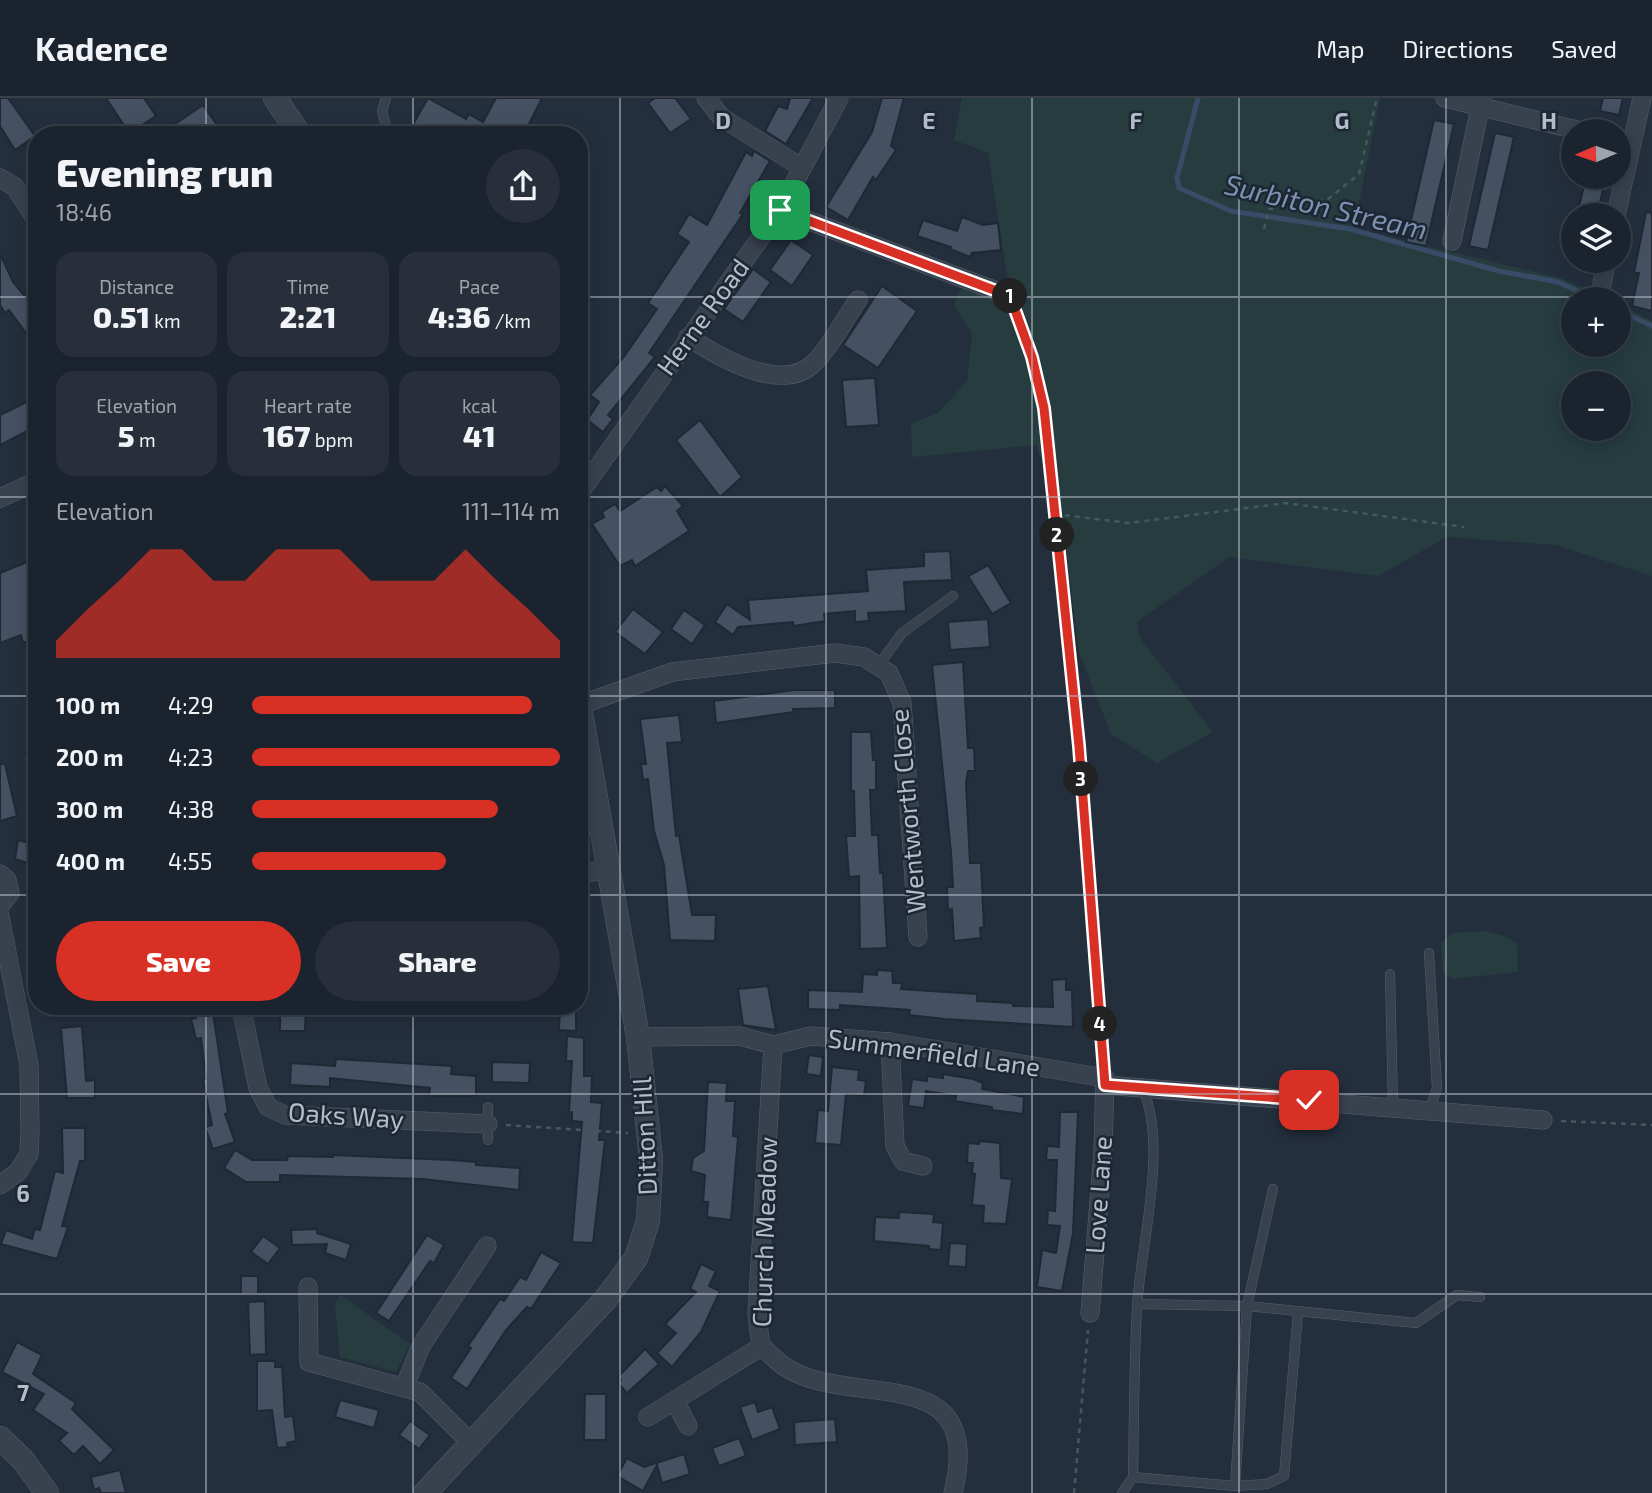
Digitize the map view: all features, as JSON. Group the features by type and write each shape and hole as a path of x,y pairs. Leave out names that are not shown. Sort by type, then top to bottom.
{"street":[{"path":"275,98 294,126"},
{"path":"706,98 721,117 801,167"},
{"name":"Herne Road","path":"588,482 780,210 839,98"},
{"path":"1445,98 1481,102 1561,125"},
{"path":"1631,126 1642,98"},
{"path":"1452,241 1481,102"},
{"path":"0,178 15,187 28,207"},
{"path":"780,210 1010,296"},
{"path":"1602,284 1604,273"},
{"path":"688,337 723,360 758,372 792,374 813,364 858,300"},
{"path":"0,498 28,485"},
{"path":"588,700 672,672 835,653 863,657 878,666"},
{"name":"Wentworth Close","path":"878,666 889,673 902,703 918,937"},
{"name":"Ditton Hill","path":"425,1493 605,1300 636,1258 648,1221 649,1135 638,1037 588,747"},
{"path":"588,873 610,869"},
{"path":"0,874 7,880 10,893 0,906"},
{"path":"0,917 29,1065 30,1133 29,1154 18,1172 0,1185"},
{"name":"Oaks Way","path":"243,1015 258,1088 268,1107 285,1115 488,1124"},
{"name":"Summerfield Lane","path":"638,1037 740,1036 773,1045 811,1036 890,1042 1143,1089 1392,1106 1544,1120"},
{"path":"890,1042 895,1146 903,1161 922,1166"},
{"name":"Church Meadow","path":"773,1045 757,1314 762,1346 782,1367 808,1378 913,1395 935,1405 951,1422 959,1442 953,1493"},
{"name":"Love Lane","path":"1090,1313 1103,1152 1105,1081"},
{"path":"404,1388 421,1346 487,1246"},
{"path":"308,1287 309,1362 420,1392 470,1442"},
{"path":"648,1418 762,1346"},
{"path":"675,1401 688,1426"},
{"path":"0,1438 23,1460 47,1493"}],"lane":[{"path":"386,98 382,111 387,126"},
{"path":"878,666 902,633 953,596"},
{"path":"1429,953 1437,1088 1430,1110"},
{"path":"1390,974 1392,1106"},
{"path":"1122,1493 1133,1477 1137,1304 1152,1196 1151,1138 1147,1100 1143,1089"},
{"path":"1235,1486 1247,1306 1273,1189"},
{"path":"1137,1304 1247,1306 1298,1314 1416,1323 1457,1295 1480,1297"},
{"path":"1133,1477 1235,1486 1267,1484 1284,1476 1298,1314"}],"path":[{"path":"1264,229 1269,209 1328,199 1359,174 1377,98"},
{"path":"1010,296 1032,357 1044,408 1079,746 1105,1081"},
{"path":"1055,514 1129,523 1286,503 1464,527"},
{"path":"1544,1120 1652,1125"},
{"path":"488,1124 649,1135"},
{"path":"1074,1493 1090,1313"}],"green space":[{"path":"962,98 1380,98 1354,228 1560,278 1581,287 1561,287 1561,357 1631,357 1631,310 1652,321 1652,576 1556,545 1447,537 1378,576 1229,557 1137,622 1140,638 1213,732 1157,763 1111,734 1079,653 1062,514 1036,445 912,457 911,424 938,413 967,381 972,333 954,305 962,286 1031,304 1010,296 988,153 954,140"},
{"path":"1485,931 1505,936 1517,943 1518,972 1452,979 1443,973 1441,943 1453,933"},
{"path":"340,1295 410,1344 396,1372 340,1357 335,1305"}],"building":[{"path":"0,98 8,98 28,126 28,141 15,150 0,126"},
{"path":"106,98 144,98 156,116 140,126 124,126"},
{"path":"428,98 466,119 469,114 483,122 496,98 542,98 528,126 412,126"},
{"path":"655,98 675,98 691,119 670,133 648,103"},
{"path":"790,98 813,98 786,144 765,131 778,106 787,109"},
{"path":"882,98 904,98 891,146 896,150 876,180 873,177 848,220 826,207 872,132"},
{"path":"1603,98 1623,98 1619,115 1600,111"},
{"path":"203,105 218,126 172,126"},
{"path":"1434,120 1454,124 1426,246 1406,242"},
{"path":"1495,133 1514,137 1488,250 1469,246"},
{"path":"754,151 770,161 740,213 743,214 649,353 655,357 608,415 613,419 603,432 588,421 599,402 590,395 623,358 657,309 648,303 689,242 677,234 689,214 707,225 746,152 752,156"},
{"path":"1583,189 1603,189 1600,203 1580,203"},
{"path":"1646,212 1652,213 1652,311 1632,306 1639,273 1634,273"},
{"path":"962,217 983,225 998,223 1001,250 972,253 970,257 950,249 951,247 917,236 923,220 957,231"},
{"path":"791,240 813,255 792,286 770,270"},
{"path":"0,254 13,282 28,300 28,336 9,310 5,313 0,305"},
{"path":"753,269 771,282 743,322 724,309"},
{"path":"882,286 917,311 878,368 843,345"},
{"path":"875,378 879,425 846,427 842,380"},
{"path":"28,401 28,431 0,445 0,415"},
{"path":"700,420 742,477 720,497 676,440"},
{"path":"665,486 683,506 677,511 689,531 635,566 632,560 620,566 592,524 604,517 602,512 615,504 620,511 657,487 661,491"},
{"path":"950,551 952,580 904,582 906,611 868,613 869,621 855,622 855,611 824,614 825,621 794,626 793,622 738,627 733,635 715,622 727,604 750,620 748,600 868,591 866,570 924,566 924,552"},
{"path":"28,562 28,641 23,643 21,635 0,643 0,573"},
{"path":"988,565 1011,603 992,614 968,576"},
{"path":"633,609 663,632 645,654 615,632"},
{"path":"684,610 705,625 692,644 671,629"},
{"path":"988,619 990,647 950,650 948,622"},
{"path":"963,662 968,748 974,748 975,771 968,771 966,783 970,863 981,863 984,927 980,928 981,938 954,941 952,909 948,910 947,887 953,887 951,852 932,665"},
{"path":"794,690 835,690 835,708 793,709 794,712 716,723 714,701"},
{"path":"679,715 682,742 667,743 676,836 679,835 692,915 716,915 715,941 670,940 664,865 654,831 648,779 643,780 641,764 646,764 640,719"},
{"path":"851,732 871,732 873,760 876,760 876,790 870,790 872,835 878,835 887,948 860,949 859,876 849,877 846,836 855,836 854,791 851,791"},
{"path":"0,764 5,764 17,816 0,821"},
{"path":"18,840 28,843 28,863 15,859"},
{"path":"877,970 892,971 893,983 902,983 901,989 977,994 977,1001 1013,1003 1013,1006 1053,1007 1052,980 1066,979 1066,990 1072,990 1073,1027 945,1019 909,1015 910,1010 840,1005 840,1010 808,1009 808,990 862,992 863,974 877,975"},
{"path":"768,986 776,1030 743,1025 738,989"},
{"path":"196,1015 213,1015 228,1113 225,1114 235,1142 213,1149 205,1127 212,1125 203,1080 206,1079 201,1038 196,1039 191,1019 196,1018"},
{"path":"280,1015 306,1015 305,1031 280,1031"},
{"path":"560,1015 576,1015 576,1031 559,1030"},
{"path":"82,1026 86,1081 95,1080 95,1098 67,1098 61,1028"},
{"path":"567,1036 584,1038 584,1076 592,1076 591,1102 602,1103 599,1140 605,1140 593,1243 572,1242 582,1122 572,1121 572,1112 569,1112 572,1061 566,1061"},
{"path":"809,1055 823,1057 821,1076 806,1074"},
{"path":"336,1059 452,1066 451,1074 476,1076 476,1096 429,1096 430,1088 330,1078 330,1087 290,1085 291,1063 335,1066"},
{"path":"492,1062 530,1063 529,1083 492,1082"},
{"path":"832,1067 859,1070 858,1080 866,1081 864,1096 846,1094 841,1145 815,1143 818,1110 828,1111"},
{"path":"943,1074 973,1079 983,1083 982,1089 1024,1097 1023,1114 992,1110 992,1107 955,1101 956,1096 926,1091 924,1108 908,1106 912,1079 927,1081 927,1076 943,1078"},
{"path":"708,1082 727,1083 726,1101 735,1101 733,1136 738,1137 731,1220 707,1217 708,1202 703,1202 705,1175 691,1171 693,1158 704,1151"},
{"path":"1060,1112 1078,1112 1073,1233 1062,1291 1037,1287 1042,1250 1056,1253 1060,1226 1047,1225 1048,1210 1055,1211 1057,1160 1046,1160 1047,1146 1059,1147"},
{"path":"62,1128 85,1128 85,1161 80,1161 62,1226 68,1227 57,1259 1,1244 6,1230 32,1239 35,1229 40,1230 55,1171 63,1173"},
{"path":"980,1141 1000,1143 1001,1178 1012,1179 1006,1224 983,1223 984,1206 972,1205 975,1174 972,1173 973,1163 967,1163 968,1143 979,1144"},
{"path":"235,1150 252,1160 287,1160 288,1156 333,1155 451,1160 520,1168 519,1190 423,1179 280,1175 280,1182 246,1182 224,1168"},
{"path":"899,1212 934,1214 933,1222 943,1223 941,1250 929,1249 929,1246 874,1241 875,1217 899,1218"},
{"path":"317,1229 317,1233 351,1244 346,1260 325,1253 327,1244 292,1245 291,1230"},
{"path":"427,1235 444,1245 434,1263 430,1261 389,1321 376,1313"},
{"path":"263,1236 280,1248 268,1264 251,1252"},
{"path":"950,1243 967,1244 966,1267 948,1266"},
{"path":"541,1252 561,1263 531,1309 527,1307 506,1330 467,1389 451,1378 471,1348 468,1346 500,1299 504,1301 520,1277 526,1280"},
{"path":"701,1264 716,1271 709,1286 720,1291 701,1332 672,1367 657,1353 676,1333 665,1324 696,1292 690,1289"},
{"path":"241,1276 258,1276 258,1294 241,1294"},
{"path":"265,1301 266,1354 250,1355 248,1302"},
{"path":"17,1342 42,1355 33,1374 76,1403 72,1409 114,1450 100,1464 83,1446 74,1455 59,1441 67,1433 33,1410 44,1394 2,1372"},
{"path":"645,1349 659,1364 627,1393 618,1383 621,1380 618,1377"},
{"path":"257,1361 275,1361 275,1367 282,1367 285,1417 293,1416 296,1441 287,1443 288,1447 277,1448 272,1410 257,1411"},
{"path":"585,1394 606,1394 606,1440 584,1440"},
{"path":"340,1400 379,1410 374,1428 335,1417"},
{"path":"755,1402 758,1412 772,1407 780,1429 752,1440 740,1407"},
{"path":"835,1419 837,1442 795,1445 794,1422"},
{"path":"410,1421 430,1435 419,1449 399,1435"},
{"path":"739,1438 746,1456 719,1466 712,1448"},
{"path":"684,1454 690,1474 662,1483 657,1465 643,1491 617,1476 627,1458 644,1467"},
{"path":"120,1470 126,1493 101,1493 99,1488 94,1490 91,1477"}],"waterway":[{"name":"Surbiton Stream","path":"1198,98 1177,178 1179,188 1231,211 1350,229 1499,271 1558,282 1569,287"},
{"name":"Surbiton Stream","path":"1631,316 1652,326"}],"route":[{"path":"780,210 1010,296 1032,357 1044,408 1079,746 1105,1085 1309,1100"}]}
